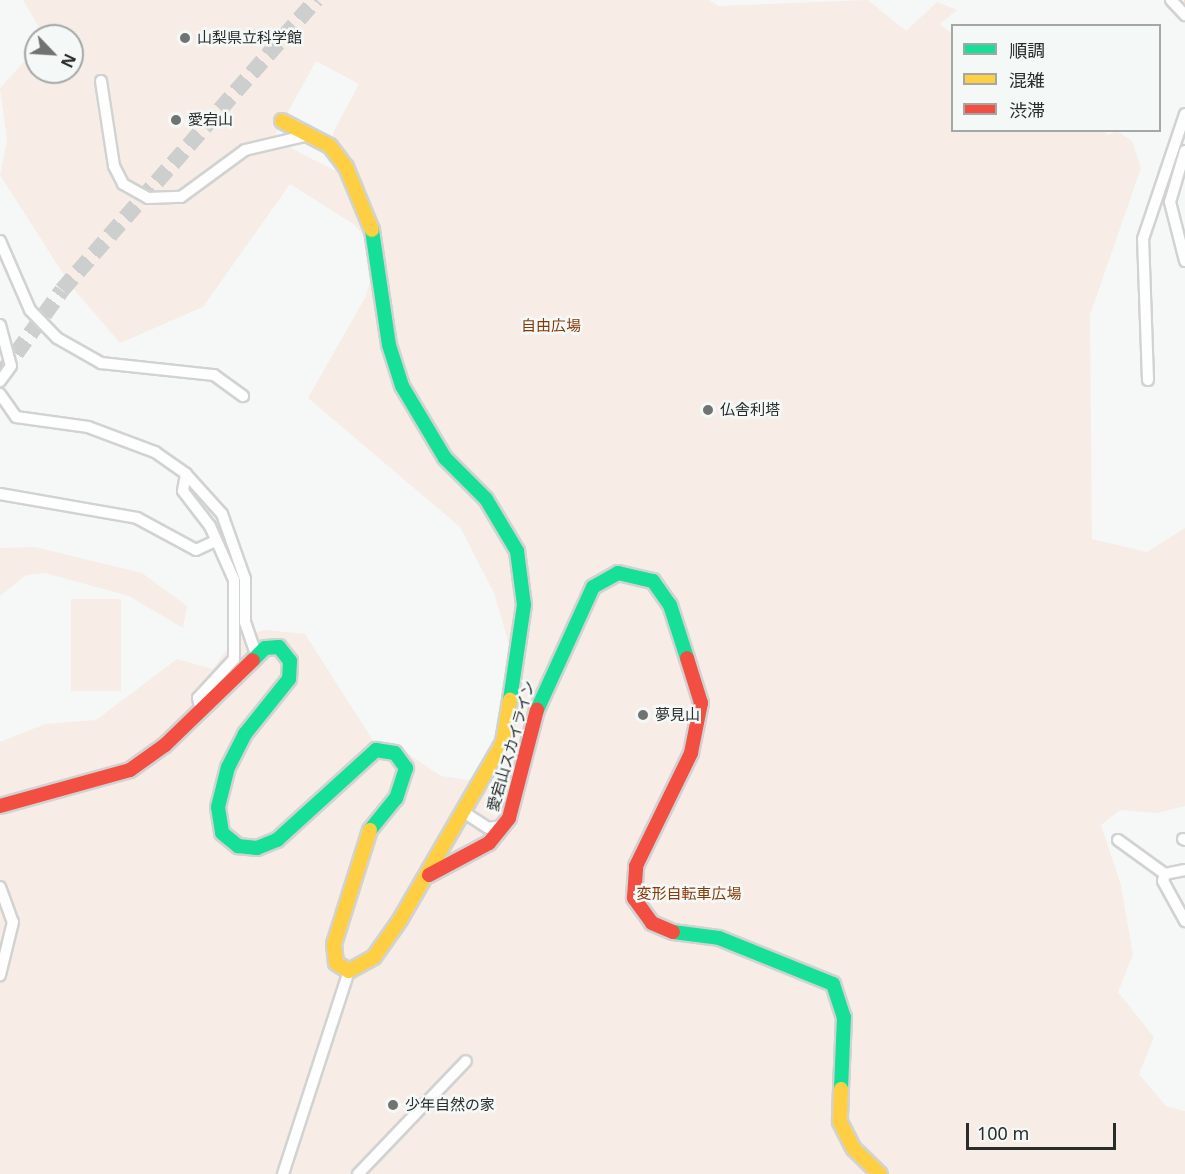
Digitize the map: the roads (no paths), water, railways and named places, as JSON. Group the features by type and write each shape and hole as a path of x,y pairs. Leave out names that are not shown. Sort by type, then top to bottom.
{"street":[{"path":"1171,0 1185,15"},
{"path":"101,81 114,166 123,184 148,198 181,197 245,150 310,135"},
{"path":"1148,380 1143,239 1185,114"},
{"path":"282,121 330,146 346,167 378,243 389,345 405,392 445,458 503,523 524,583 508,723 465,813 429,875"},
{"path":"1185,151 1170,202 1185,261"},
{"path":"0,241 30,310 57,338 101,363 214,375 243,396"},
{"path":"0,325 11,366 0,381"},
{"path":"0,394 16,417 88,427 155,452 186,474 222,514 245,579 245,622 256,656"},
{"path":"186,474 183,491 210,526 213,542 234,580 234,659 198,698 201,710"},
{"path":"0,494 137,518 196,550 213,542"},
{"name":"愛宕山スカイライン","path":"349,971 374,957 429,875 489,843 504,826 542,692 580,607 593,587 618,573 653,581 670,605 699,687 700,712 691,753 636,866 634,898 652,923 666,931 719,938 833,984 844,1017 840,1122 854,1149 880,1174"},
{"path":"0,806 130,770 201,710 265,648 279,647 292,668 228,767 218,807 222,833 238,846 257,848 278,840 365,755 387,750 406,768 396,798 370,830 334,944 336,963 349,971 283,1174"},
{"path":"465,813 488,828 504,826"},
{"path":"1118,840 1165,874 1185,870"},
{"path":"1165,874 1163,881 1185,921"},
{"path":"0,887 13,922 0,975"},
{"path":"358,1174 466,1061"}],"tunnel":[{"path":"2,373 62,290 316,0"}],"place":[{"name":"山梨県立科学館","path":"185,38"},
{"name":"愛宕山","path":"176,120"},
{"name":"仏舎利塔","path":"708,410"},
{"name":"夢見山","path":"643,715"},
{"name":"少年自然の家","path":"393,1105"}],"park label":[{"name":"自由広場","path":"551,326"},
{"name":"変形自転車広場","path":"689,894"}]}
